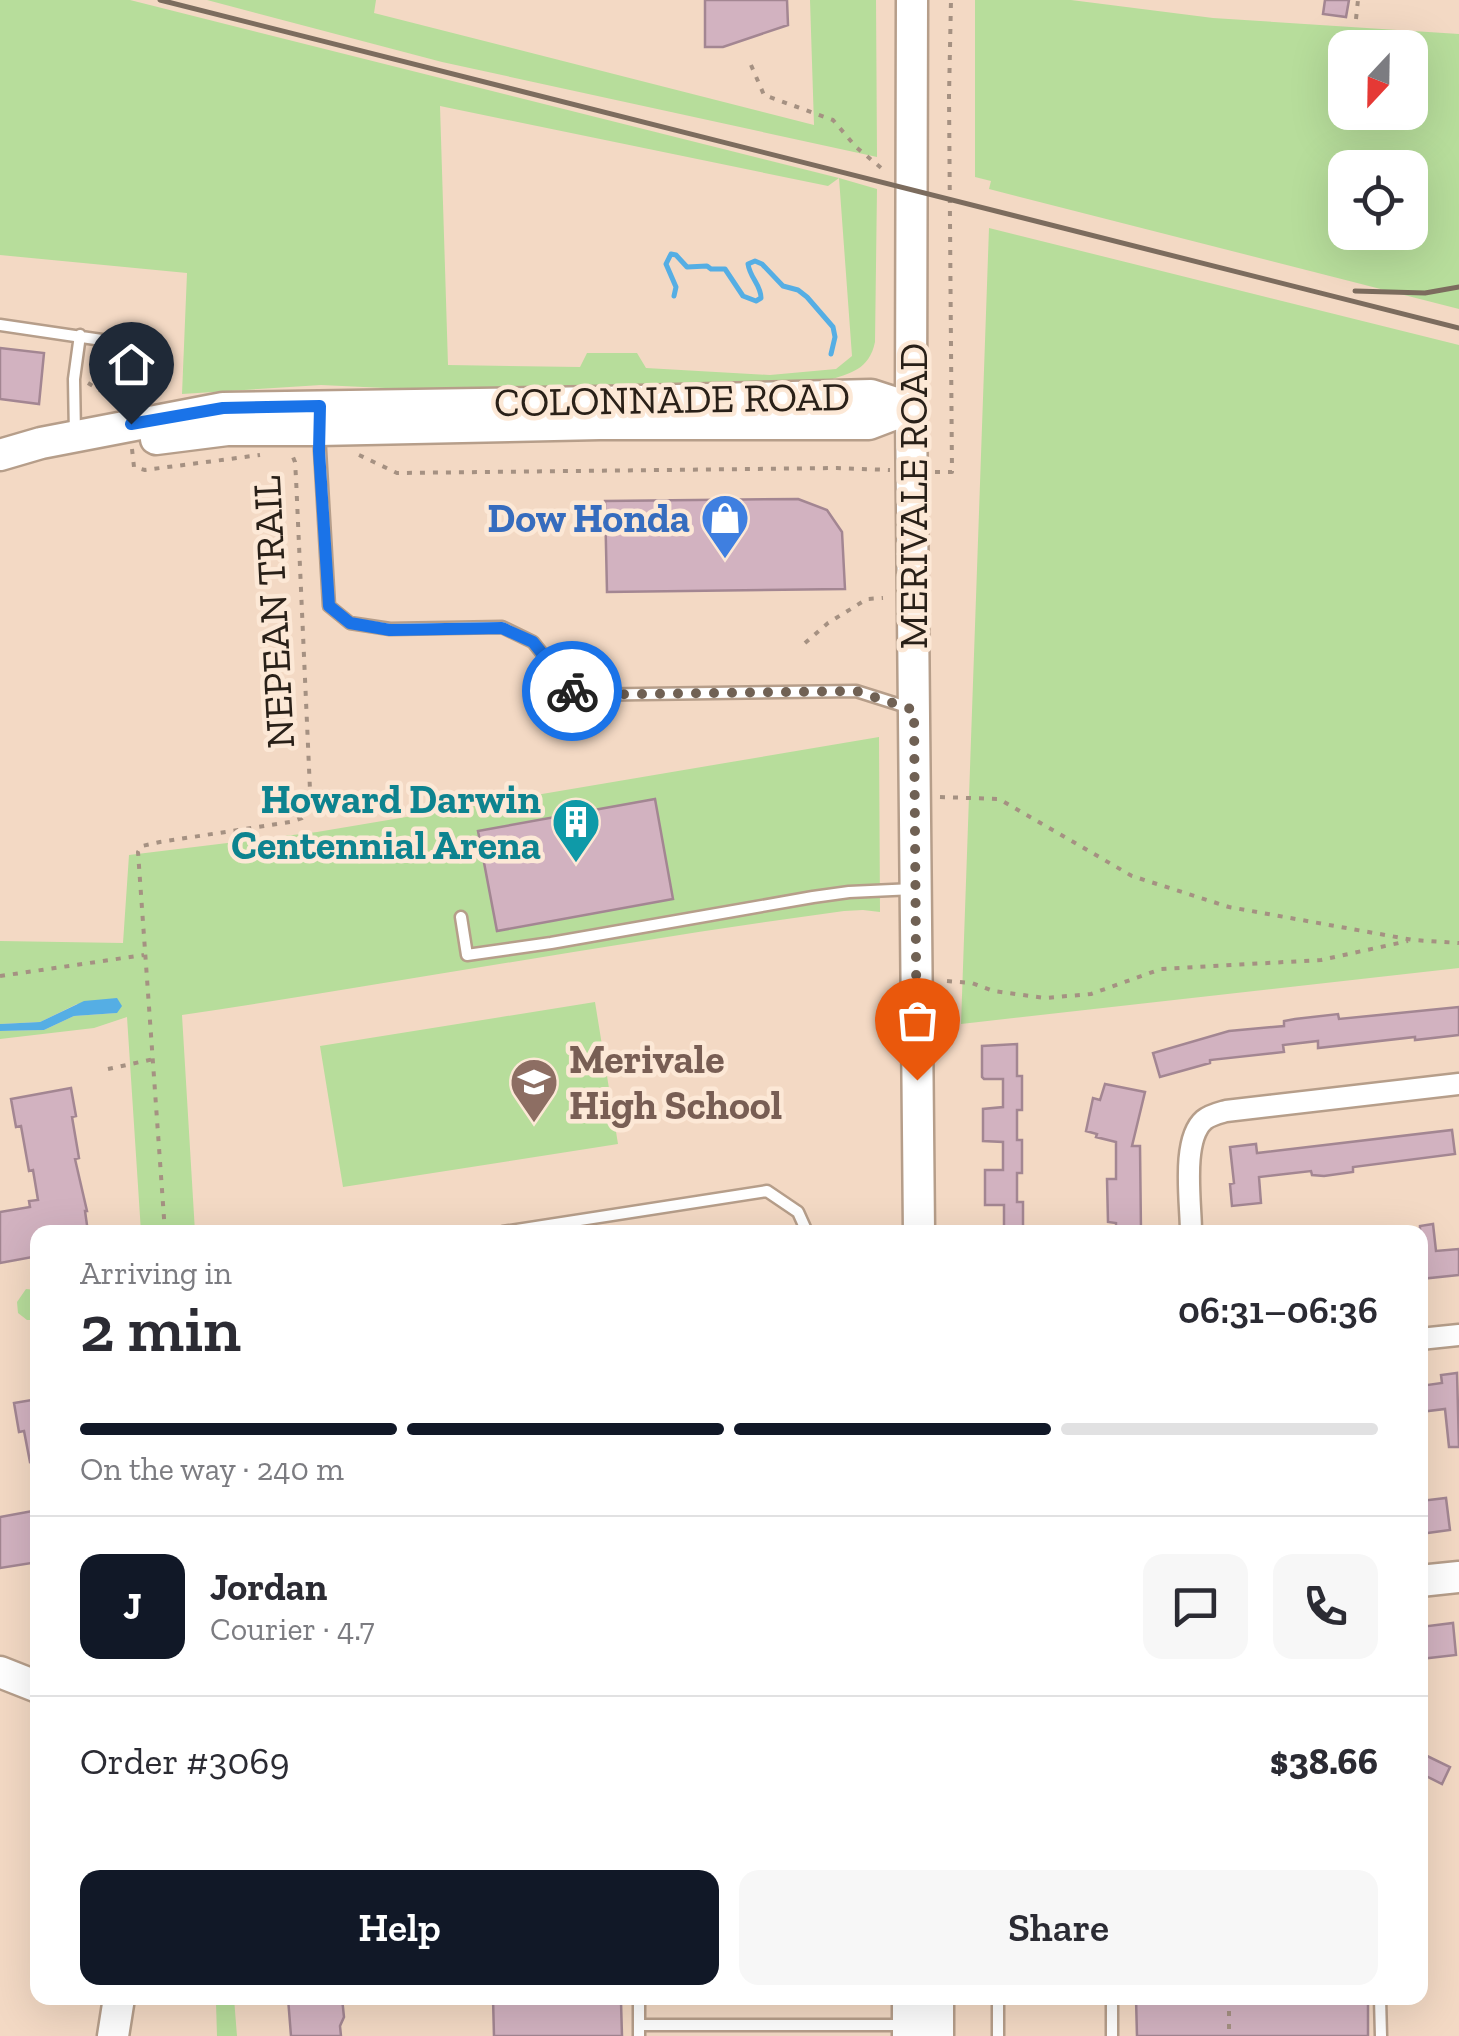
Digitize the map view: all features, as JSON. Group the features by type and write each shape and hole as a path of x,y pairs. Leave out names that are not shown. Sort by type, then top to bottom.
{"street":[{"name":"MERIVALE ROAD","path":"912,0 919,1225"},
{"name":"COLONNADE ROAD","path":"0,458 75,436 223,408 319,418 870,424 912,408"},
{"name":"COLONNADE ROAD","path":"0,458 319,418"},
{"path":"1191,1225 1192,1135 1206,1118 1226,1111 1459,1084"},
{"path":"1428,1338 1459,1334"},
{"path":"1428,1580 1459,1577"},
{"path":"0,1672 30,1684"},
{"path":"113,2036 118,2005"},
{"path":"938,2005 938,2036"}],"lane":[{"path":"0,325 156,348"},
{"path":"75,436 74,379 80,335"},
{"path":"319,418 329,606 350,623 390,630 502,628 533,642 575,695 856,691 914,710"},
{"path":"461,917 467,955 832,895 915,889"},
{"path":"547,1225 767,1191 798,1212 804,1225"},
{"path":"998,2005 998,2036"},
{"path":"1112,2005 1112,2036"},
{"path":"1380,2005 1381,2036"},
{"path":"639,2030 908,2020"}],"path":[{"path":"950,0 952,472"},
{"path":"1356,19 1358,0"},
{"path":"751,65 764,95 833,120 856,147 912,191"},
{"path":"74,379 94,385 120,413"},
{"name":"NEPEAN TRAIL","path":"132,442 134,467 145,470 272,454"},
{"name":"NEPEAN TRAIL","path":"165,1225 138,852 142,846 290,822 302,818 309,810 296,478 290,452"},
{"path":"354,452 397,473 880,469"},
{"path":"805,643 866,599 882,598"},
{"path":"915,795 999,799 1132,876 1229,907 1413,940 1459,944"},
{"path":"947,980 993,991 1060,997 1091,994 1161,969 1320,960 1413,940"},
{"path":"0,976 144,955"},
{"path":"108,1069 154,1059"},
{"path":"1229,2005 1229,2036"}],"green space":[{"path":"0,0 130,0 839,178 877,189 875,342 863,365 826,381 449,391 321,385 182,394 187,273 0,255","holes":["440,106 828,186 839,178 852,356 836,369 770,375 646,368 637,353 587,353 580,367 448,365"]},
{"path":"207,0 376,0 374,13 814,125 810,0 876,0 877,157 442,62"},
{"path":"975,0 1071,0 1213,18 1398,30 1328,30 1328,130 1428,130 1428,32 1459,34 1459,309 989,189 991,181 975,177"},
{"path":"989,228 1459,345 1459,968 961,1024"},
{"path":"879,737 880,912 844,911 761,923 182,1015 195,1225 141,1225 127,1017 94,1028 0,1039 0,1031 44,1030 74,1016 117,1013 77,1004 40,1022 0,1024 0,941 123,943 129,855 317,832"},
{"path":"595,1002 618,1144 343,1187 320,1046"},
{"path":"26,1289 30,1289 30,1320 18,1313 17,1302"},
{"path":"216,2005 235,2005 237,2036 217,2036"}],"water":[{"path":"117,998 122,1006 117,1013 74,1016 44,1030 0,1031 0,1024 40,1022 84,1001"}],"building":[{"path":"705,0 787,0 788,25 723,47 705,47"},
{"path":"1325,0 1349,0 1346,17 1323,14"},
{"path":"0,348 44,353 39,404 0,399"},
{"name":"Dow Honda","path":"798,499 827,510 842,532 845,589 607,592 605,501"},
{"name":"Howard Darwin Centennial Arena","path":"655,799 673,899 497,931 478,831"},
{"path":"1459,1007 1459,1035 1318,1048 1318,1041 1283,1045 1284,1052 1210,1060 1160,1077 1153,1053 1229,1031 1284,1026 1284,1021 1295,1019 1338,1014 1339,1019"},
{"path":"1017,1044 1017,1076 1022,1076 1017,1140 1022,1140 1022,1173 1017,1173 1017,1202 1023,1202 1023,1225 1004,1225 1004,1205 985,1205 985,1170 1003,1170 1003,1142 983,1141 983,1109 1003,1107 1003,1079 982,1077 982,1046"},
{"path":"1105,1084 1145,1092 1132,1146 1140,1146 1141,1225 1108,1222 1107,1179 1116,1179 1116,1142 1086,1131 1093,1098 1100,1100"},
{"path":"71,1088 79,1158 75,1159 87,1225 30,1225 30,1257 0,1263 0,1212 30,1207 29,1201 38,1200 11,1099"},
{"path":"1452,1130 1455,1154 1353,1167 1353,1172 1324,1176 1312,1175 1311,1171 1259,1177 1261,1203 1232,1206 1230,1147 1256,1144 1257,1153"},
{"path":"1433,1224 1436,1251 1459,1249 1459,1275 1428,1278 1426,1225"},
{"path":"1457,1373 1459,1447 1449,1447 1445,1409 1428,1411 1428,1385 1442,1383 1441,1375"},
{"path":"30,1400 30,1462 24,1431 19,1432 14,1403"},
{"path":"1446,1498 1450,1530 1428,1533 1428,1500"},
{"path":"30,1511 30,1563 0,1568 0,1517"},
{"path":"1453,1623 1456,1655 1428,1658 1428,1626"},
{"path":"1428,1756 1450,1767 1442,1784 1428,1777"},
{"path":"289,2005 343,2005 341,2036 291,2036"},
{"path":"493,2005 621,2005 622,2036 494,2036"},
{"path":"1136,2005 1368,2005 1368,2036 1137,2036"}],"waterway":[{"path":"674,296 676,287 666,264 671,254 687,267 725,269 743,296 756,301 761,293 748,264 755,261 783,286 807,297 833,327 831,354"}],"railway":[{"path":"160,0 1459,328"},
{"path":"1355,291 1425,293 1459,287"}],"way so far":[{"path":"572,691 575,695 856,691 914,710 917,1080"}],"place":[{"name":"Dow Honda","path":"725,560"},
{"name":"Howard Darwin Centennial Arena","path":"576,864"},
{"name":"Merivale High School","path":"534,1124"}],"route":[{"path":"131,424 223,408 320,406 319,451 329,606 350,623 390,630 502,628 533,642 572,691"}]}
